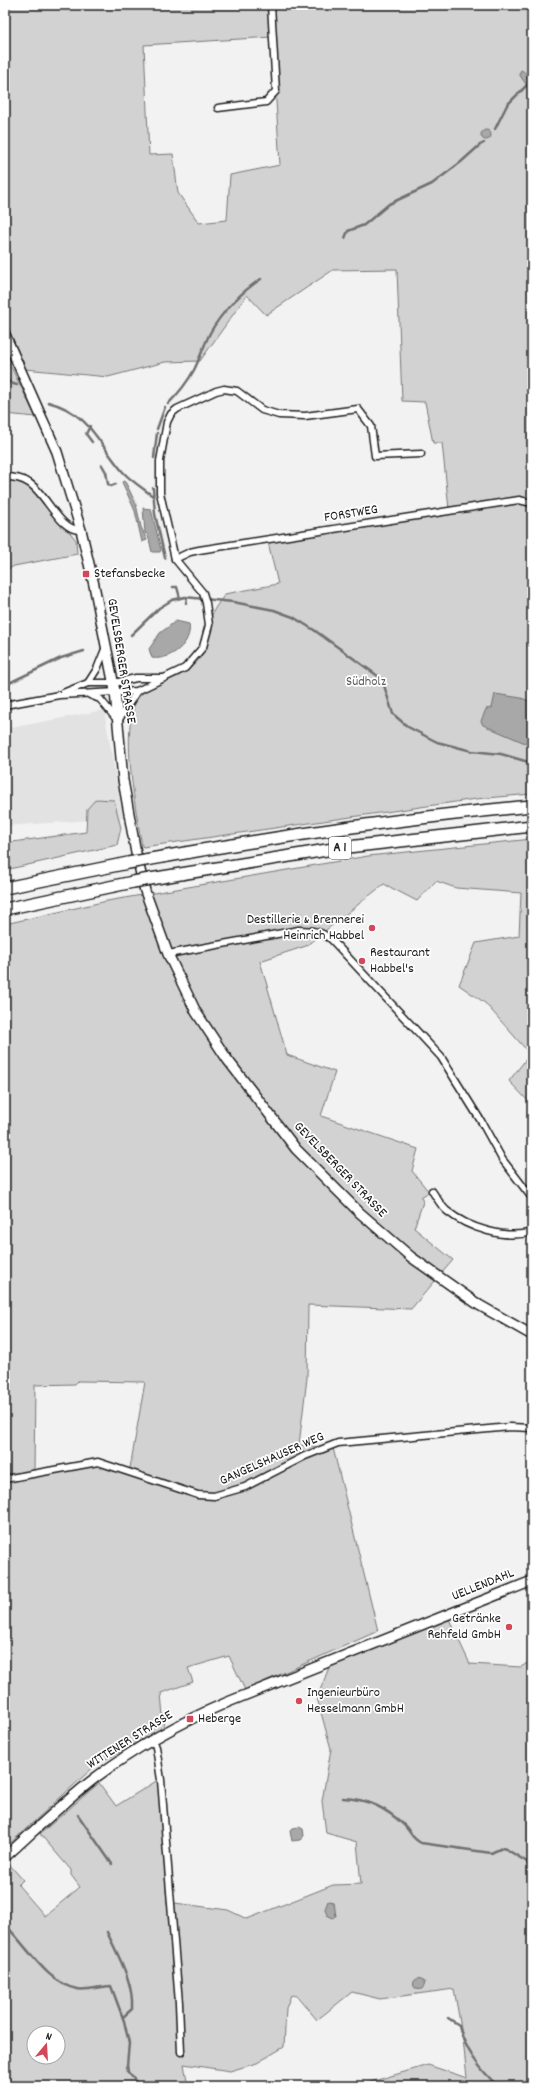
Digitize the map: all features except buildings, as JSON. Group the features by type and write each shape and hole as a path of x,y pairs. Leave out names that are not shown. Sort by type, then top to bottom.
{"highway":[{"name":"A 1","path":"5,888 128,863 279,836 532,806"},
{"name":"A 1","path":"5,909 133,882 339,848 532,826"}],"main road":[{"name":"GEVELSBERGER STRASSE","path":"5,335 56,452 81,530 107,646 114,687 123,780 136,853 145,891 168,954 196,1012 210,1034 296,1149 359,1212 411,1257 479,1305 532,1335"},
{"name":"UELLENDAHL","path":"378,1642 532,1581"},
{"name":"WITTENER STRASSE","path":"5,1856 94,1779 152,1739 204,1712 378,1642"}],"street":[{"path":"218,108 266,102 276,91 271,5"},
{"path":"89,695 100,699 118,721 137,691 185,668 203,647 208,625 206,603 203,593 176,559 160,493 160,461 167,422 171,414 177,409 216,390 237,391 262,410 279,415 305,416 358,409 371,426 375,456 421,454"},
{"path":"5,477 18,477 29,482 40,492 65,525 76,530 81,530"},
{"name":"FORSTWEG","path":"176,559 190,552 519,500 532,504"},
{"path":"88,683 107,646"},
{"path":"5,705 60,695 89,695 136,678 164,678"},
{"path":"60,695 88,683 137,691"},
{"path":"168,954 237,943 291,931 316,930 324,934 331,939 441,1057 481,1121 502,1159 532,1198"},
{"path":"432,1191 446,1210 470,1224 511,1234 523,1235 532,1232"},
{"name":"GANGELSHAUSER WEG","path":"5,1479 98,1462 198,1495 214,1496 245,1487 305,1456 338,1443 503,1428 532,1428"},
{"path":"152,1739 156,1746 161,1780 179,2003 181,2052"}],"shaded area":[{"path":"521,70 526,73 530,80 528,87 519,74"},
{"path":"484,130 488,130 490,131 490,139 484,140 481,137 481,133"},
{"path":"125,481 136,504 141,527 147,540 142,542 135,511 122,482"},
{"path":"143,508 151,509 161,550 160,552 152,552 148,535 145,533"},
{"path":"176,621 189,624 189,631 184,644 173,654 166,657 152,658 149,649 160,633"},
{"path":"495,694 521,698 532,702 532,746 483,725 481,721 486,709 492,708"},
{"path":"104,710 123,818 5,826 5,729"},
{"path":"299,1827 303,1829 304,1836 300,1840 292,1841 290,1831 293,1828"},
{"path":"328,1901 334,1902 336,1917 333,1918 327,1915 325,1909"},
{"path":"419,1978 423,1980 425,1984 423,1988 419,1990 415,1988 413,1984 415,1980"}],"green space":[{"name":"Südholz","path":"5,5 532,5 532,794 476,799 143,847 136,812 130,764 129,741 131,720 135,703 144,692 187,671 200,658 208,642 213,612 225,594 278,584 268,542 449,509 442,443 433,443 425,402 402,401 397,269 333,270 266,315 247,295 200,361 165,362 108,377 25,369 5,319","holes":["272,37 280,165 230,175 227,220 199,223 178,193 173,154 149,155 144,45"]},
{"path":"5,355 36,417 5,414"},
{"path":"5,479 23,482 39,494 76,540 77,554 14,566 5,571"},
{"path":"96,799 114,800 121,828 117,845 5,870 5,843 86,832 87,809"},
{"path":"532,839 532,1105 509,1081 530,1054 485,1003 459,985 476,943 519,936 521,893 456,888 436,881 417,901 384,884 306,946 260,961 287,1055 335,1072 321,1116 418,1149 412,1171 429,1192 421,1197 423,1202 414,1228 453,1260 411,1309 308,1305 307,1378 299,1445 333,1448 378,1631 245,1690 229,1656 188,1668 193,1682 161,1693 164,1728 97,1764 5,1848 5,1482 99,1464 143,1477 130,1468 145,1382 78,1381 75,1384 35,1385 34,1471 5,1477 5,924 107,901 368,856"},
{"path":"448,1617 470,1664 521,1667 532,1660 532,2086 357,2086 428,2065 467,2078 463,2039 454,1989 380,1999 352,1992 317,2020 297,1996 291,1995 286,2008 284,2047 257,2063 230,2071 184,2064 187,2081 183,2083 184,2086 5,2086 5,1867 9,1864 23,1880 18,1885 45,1916 80,1887 71,1875 71,1870 40,1834 99,1783 116,1806 158,1780 167,1902 228,1910 247,1919 333,1885 361,1884 357,1842 326,1833 322,1801 331,1749 317,1698 330,1665"}],"waterway":[{"path":"495,129 507,105 527,85"},
{"path":"345,238 348,231 364,225 389,204 432,184 484,143"},
{"path":"168,404 191,375 210,333 220,318 239,296 261,279"},
{"path":"5,377 10,383 17,385"},
{"path":"48,402 74,413 83,421 92,430 123,472 154,497"},
{"path":"157,429 165,407"},
{"path":"90,426 86,434 92,442"},
{"path":"154,458 157,433"},
{"path":"102,465 106,472 108,484 111,486 116,484"},
{"path":"153,488 155,514 165,558"},
{"path":"173,587 177,587 180,598"},
{"name":"Stefansbecke","path":"131,635 159,608 172,600 185,597 233,602 274,610 293,617 314,630 382,679 393,714 408,727 437,742 472,751 501,754 532,763"},
{"name":"Stefansbecke","path":"186,603 187,597"},
{"name":"Stefansbecke","path":"5,685 61,658 84,651"},
{"path":"343,1798 369,1802 383,1809 404,1825 413,1837 421,1843 491,1853 502,1848 506,1849 527,1862 532,1874"},
{"path":"78,1815 112,1864"},
{"path":"5,1925 46,1971 66,1985 77,1989 111,1986 124,2021 129,2043 127,2065 128,2072 138,2084 137,2086"},
{"path":"107,1932 128,1979 132,1999 132,2009 123,2017"},
{"path":"448,2018 459,2025 461,2034 479,2066 498,2086"}],"place":[{"name":"Stefansbecke","path":"86,574"},
{"name":"Destillerie & Brennerei Heinrich Habbel","path":"372,928"},
{"name":"Restaurant Habbel's","path":"362,961"},
{"name":"Getränke Rehfeld GmbH","path":"509,1627"},
{"name":"Ingenieurbüro Hesselmann GmbH","path":"299,1701"},
{"name":"Heberge","path":"190,1719"}]}
